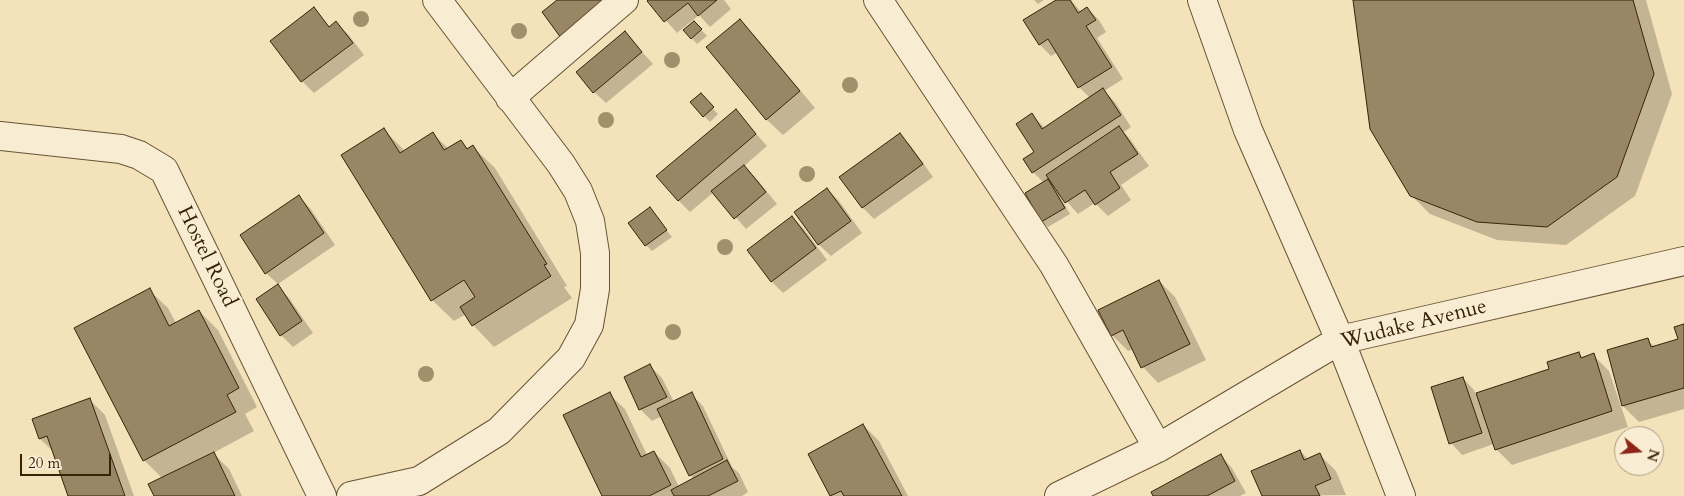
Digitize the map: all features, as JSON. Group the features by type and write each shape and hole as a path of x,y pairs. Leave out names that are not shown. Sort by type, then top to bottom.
{"street":[{"path":"351,496 419,481 498,430 571,358 589,325 595,289 595,253 590,221 578,191 436,0"},
{"path":"510,98 624,0"},
{"path":"878,0 1054,265 1158,448"},
{"path":"1202,0 1248,130 1340,340 1401,496"},
{"name":"Hostel Road","path":"0,136 121,149 139,155 164,170 322,496"},
{"name":"Wudake Avenue","path":"1059,496 1158,448 1340,340 1684,261"}],"building":[{"path":"557,0 608,0 561,38 542,12"},
{"path":"648,0 717,0 698,16 688,3 664,22"},
{"path":"1056,0 1070,0 1078,13 1087,7 1096,20 1086,26 1112,67 1078,88 1048,39 1039,45 1023,20"},
{"path":"1353,0 1633,0 1654,74 1617,177 1547,227 1477,222 1410,196 1370,129"},
{"path":"314,7 329,27 336,21 353,43 301,82 270,41"},
{"path":"740,19 800,91 766,120 706,47"},
{"path":"694,21 702,29 691,39 683,30"},
{"path":"625,31 642,52 593,93 576,72"},
{"path":"1103,88 1121,115 1032,173 1023,159 1034,152 1016,124 1032,113 1042,129"},
{"path":"701,93 714,107 703,117 690,102"},
{"path":"736,109 756,134 678,201 656,176"},
{"path":"1119,126 1138,154 1110,172 1120,188 1095,205 1085,190 1065,203 1046,175"},
{"path":"384,128 400,153 433,132 444,150 461,140 467,149 473,145 547,264 544,265 551,276 472,326 460,307 475,297 464,280 431,301 341,155"},
{"path":"900,133 923,164 862,208 839,177"},
{"path":"744,165 766,192 734,219 711,191"},
{"path":"1048,179 1065,208 1041,222 1025,193"},
{"path":"827,188 851,221 818,245 794,212"},
{"path":"299,195 324,233 265,274 240,235"},
{"path":"650,207 667,230 645,246 628,223"},
{"path":"792,216 816,248 771,282 747,250"},
{"path":"1159,280 1190,344 1141,368 1123,330 1111,336 1098,310"},
{"path":"278,284 302,321 280,336 256,299"},
{"path":"150,288 169,326 199,310 239,388 227,395 236,412 143,461 74,328"},
{"path":"1684,324 1684,388 1622,406 1607,350 1648,338 1651,347 1678,339 1674,327"},
{"path":"1579,352 1581,358 1594,353 1612,411 1495,450 1476,393 1549,369 1547,362"},
{"path":"650,364 667,397 639,410 624,377"},
{"path":"1463,377 1482,433 1449,444 1431,387"},
{"path":"610,392 641,457 654,451 671,485 649,496 602,496 563,415"},
{"path":"692,392 723,459 689,476 657,409"},
{"path":"90,398 125,496 68,496 47,436 39,439 32,419"},
{"path":"863,424 902,496 844,496 841,491 830,496 808,454"},
{"path":"1300,450 1304,460 1320,453 1331,479 1315,486 1320,496 1262,496 1251,471"},
{"path":"214,452 235,496 154,496 148,484"},
{"path":"1221,454 1235,481 1207,496 1153,496 1151,492"},
{"path":"727,460 738,481 708,496 674,496 671,490"}]}
